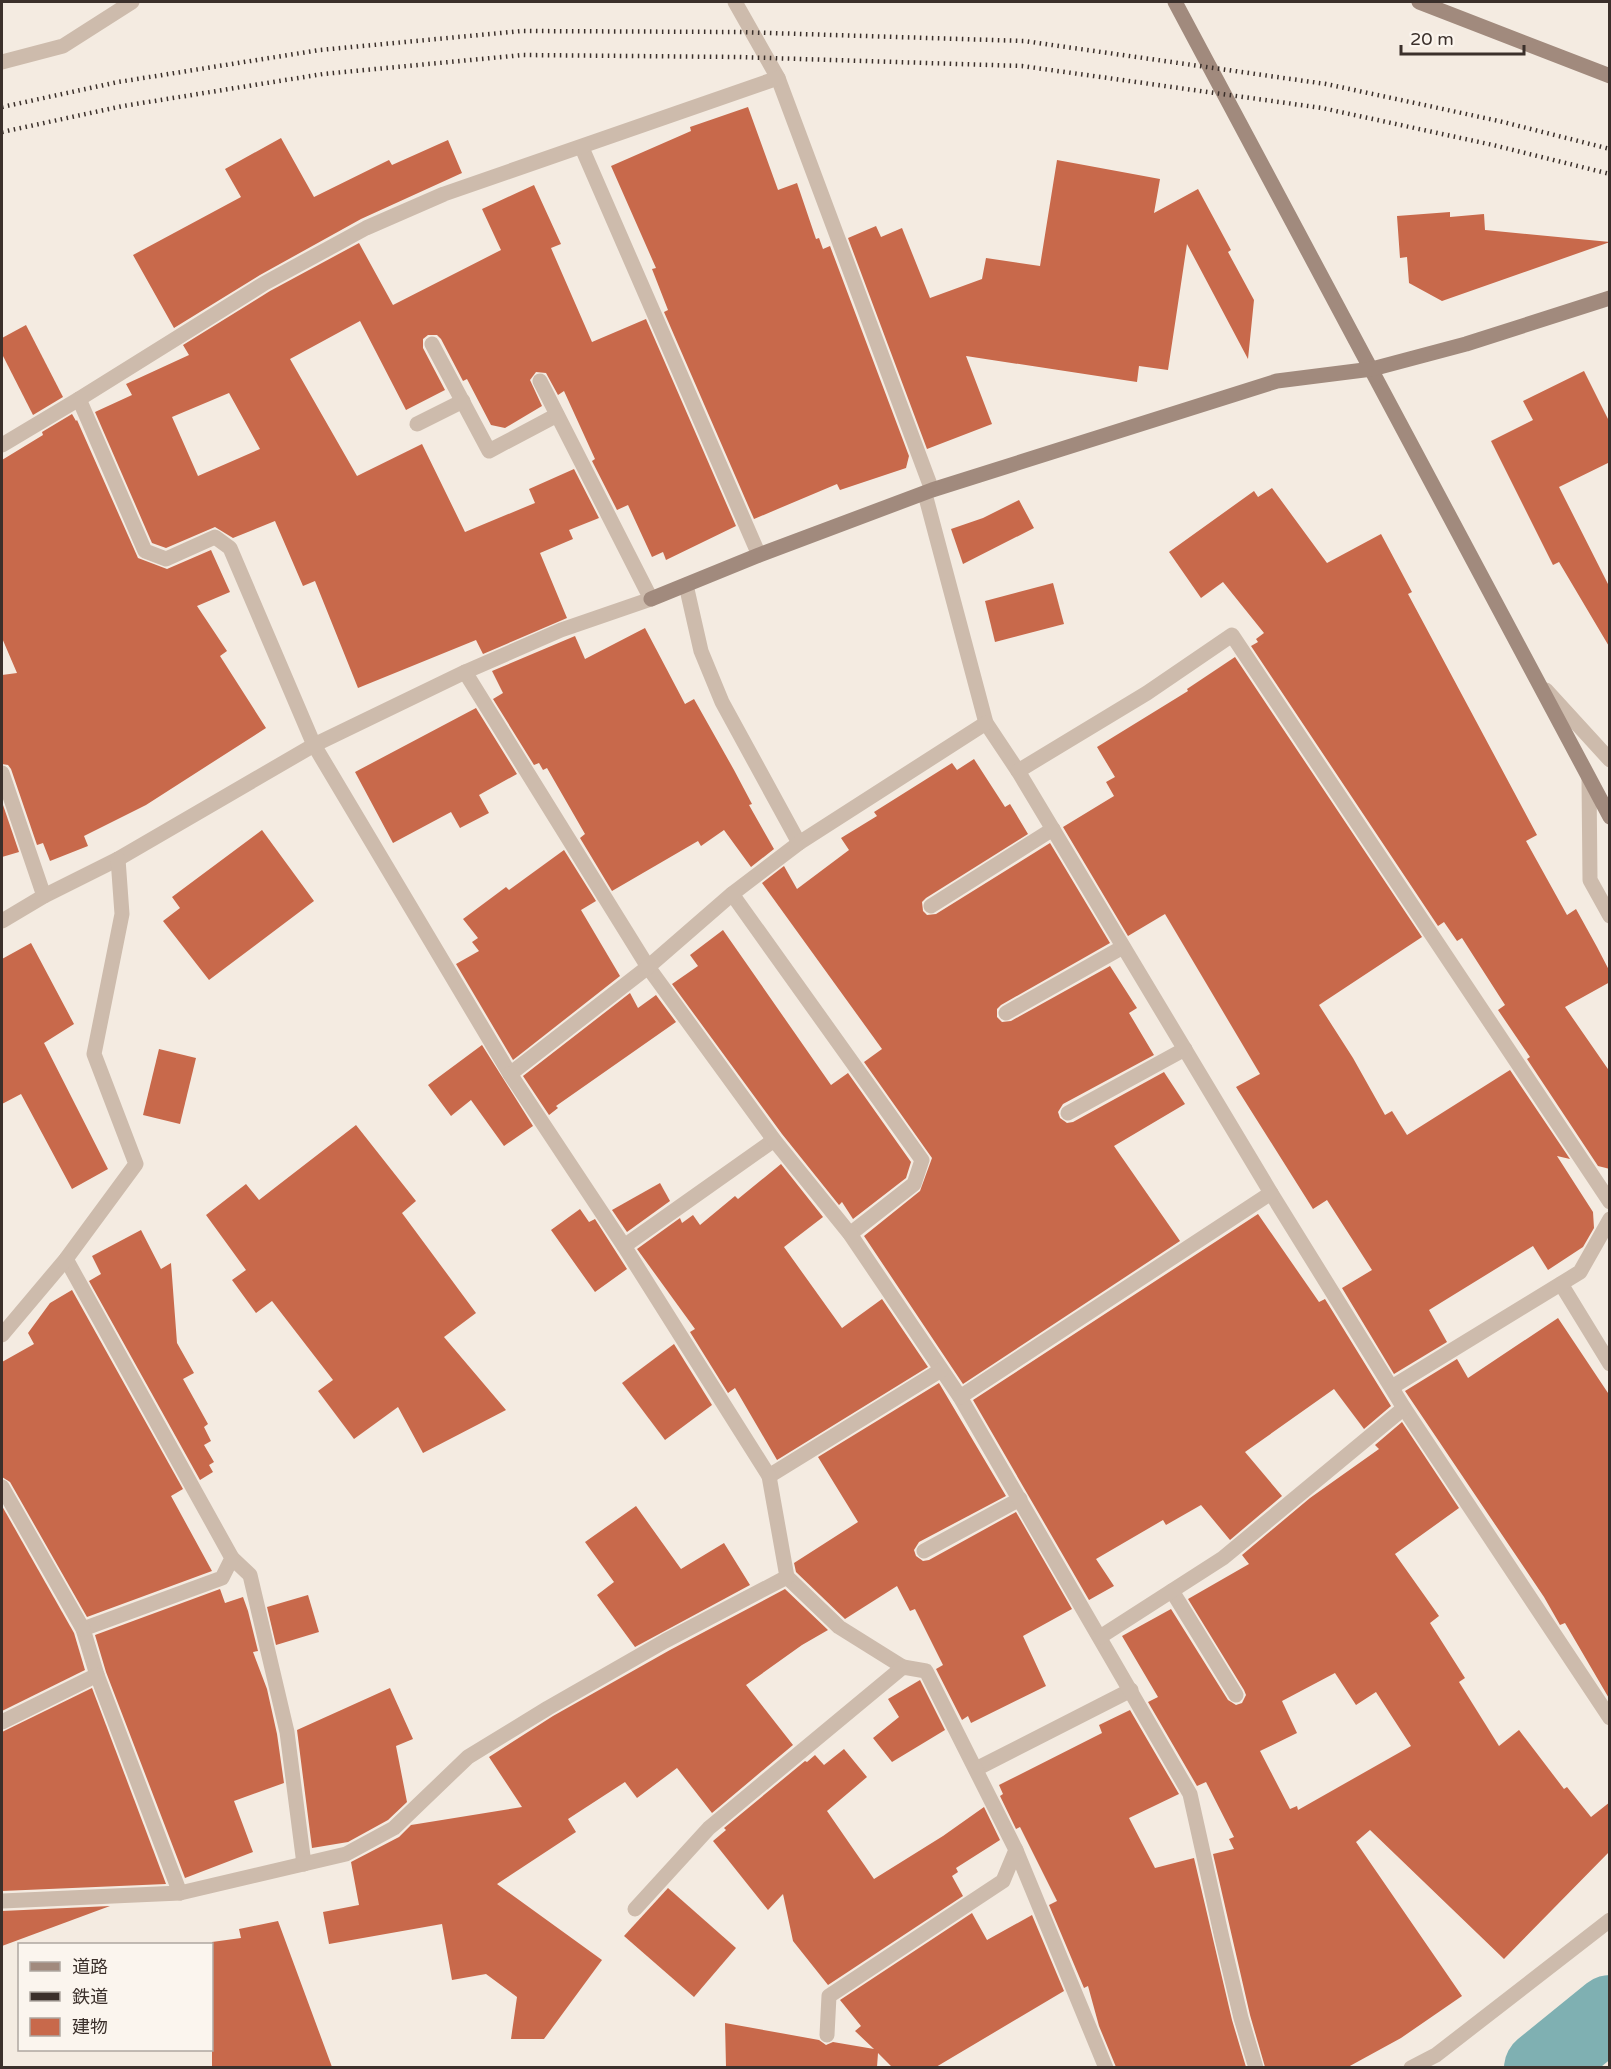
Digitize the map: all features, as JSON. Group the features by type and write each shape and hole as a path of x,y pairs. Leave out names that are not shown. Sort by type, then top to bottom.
{"street":[{"path":"2,62 63,46 132,2"},
{"path":"735,2 778,78 928,492 986,723 1018,771 1271,1193 1404,1408 1610,1718"},
{"path":"1175,2 1610,818"},
{"path":"1419,2 1610,76"},
{"path":"2,445 265,283 366,228 444,194 582,148 778,78"},
{"path":"582,148 759,555"},
{"path":"2,921 44,896 118,860 314,745 465,672 561,630 651,599 759,555 928,492 1277,381 1372,369 1466,344 1610,298"},
{"path":"432,344 489,451 557,415"},
{"path":"540,381 651,599"},
{"path":"79,399 145,551 166,559 215,537 230,548 314,745 510,1074 624,1246 769,1476 787,1577 839,1627 903,1667 926,1671 1017,1850 1106,2067"},
{"path":"417,424 463,401"},
{"path":"686,585 700,651 722,702 798,843"},
{"path":"1018,771 1147,693 1232,635 1610,1202"},
{"path":"465,672 648,967 774,1140 850,1234 960,1397 1190,1794 1221,1938 1256,2067"},
{"path":"1538,682 1610,760"},
{"path":"510,1074 648,967 732,894 798,843 986,723"},
{"path":"2,773 44,896"},
{"path":"1589,779 1590,880 1610,916"},
{"path":"931,906 1053,829"},
{"path":"2,1335 66,1259 136,1164 94,1054 122,914 118,860"},
{"path":"732,894 922,1160 914,1184 850,1234"},
{"path":"1006,1014 1124,946"},
{"path":"1068,1113 1185,1049"},
{"path":"624,1246 774,1140"},
{"path":"960,1397 1271,1193"},
{"path":"1392,1387 1580,1272 1610,1219"},
{"path":"66,1259 232,1558 250,1575 287,1732 304,1864"},
{"path":"1561,1284 1610,1364"},
{"path":"769,1476 941,1370"},
{"path":"1100,1637 1223,1558 1404,1408"},
{"path":"2,1487 83,1629 97,1675 180,1893"},
{"path":"924,1551 1020,1499"},
{"path":"83,1629 222,1578 232,1558"},
{"path":"2,1901 180,1893 346,1854 394,1828 468,1757 646,1652 787,1577"},
{"path":"1172,1591 1236,1695"},
{"path":"635,1909 709,1828 903,1667"},
{"path":"2,1722 97,1675"},
{"path":"976,1769 1131,1690"},
{"path":"828,2035 829,1996 1003,1881 1017,1850"},
{"path":"1411,2067 1436,2055 1610,1920"}],"building":[{"path":"748,107 778,190 797,183 816,239 819,238 823,249 830,246 909,456 906,468 840,490 837,484 754,519 664,312 668,310 652,269 656,268 611,166 691,131 690,127"},
{"path":"281,138 314,197 389,160 392,165 448,140 462,173 361,219 260,275 174,328 133,255 241,197 225,169"},
{"path":"1057,160 1160,179 1154,213 1198,189 1231,250 1228,252 1254,300 1248,359 1187,244 1168,370 1139,366 1137,382 966,356 992,424 927,449 848,238 876,226 881,237 902,228 930,298 982,279 986,258 1040,266"},
{"path":"534,185 561,244 551,248 592,342 646,319 736,526 666,560 663,552 652,557 628,505 617,510 592,461 595,459 564,391 558,395 546,373 536,372 530,380 542,406 505,428 491,425 467,379 463,381 441,339 437,335 428,335 423,339 423,348 445,390 406,410 360,321 290,359 357,476 422,444 465,532 535,503 529,489 574,469 599,518 569,530 573,539 540,553 567,618 483,654 476,640 358,688 315,581 303,586 275,521 233,538 215,527 166,548 152,543 95,412 132,395 126,384 189,355 183,345 270,291 359,243 393,305 501,250 482,209","holes":["229,393 260,449 198,476 172,417"]},
{"path":"1450,212 1450,217 1484,214 1485,230 1610,242 1442,301 1409,283 1407,257 1400,258 1397,216"},
{"path":"26,325 63,397 33,415 2,354 2,338"},
{"path":"1584,371 1610,423 1610,462 1559,487 1610,588 1610,648 1559,562 1553,565 1491,441 1533,420 1523,401"},
{"path":"72,414 77,420 138,558 167,569 211,550 230,592 197,606 227,651 220,656 266,728 146,805 84,836 88,846 50,861 43,843 37,845 11,769 8,765 2,764 2,675 17,673 2,638 2,460"},
{"path":"1272,488 1327,563 1381,534 1412,592 1408,594 1537,835 1526,841 1567,915 1576,909 1610,972 1610,982 1565,1007 1610,1072 1610,1169 1598,1166 1527,1059 1530,1057 1498,1010 1505,1005 1462,938 1457,941 1444,922 1438,926 1251,646 1258,642 1256,639 1264,633 1223,582 1201,598 1169,552 1254,491 1258,497"},
{"path":"1019,500 1034,528 963,564 951,529 983,518"},
{"path":"1053,583 1064,624 995,642 985,601"},
{"path":"645,628 685,704 694,699 734,770 752,804 749,805 774,849 751,867 724,830 701,846 698,841 612,891 580,838 585,834 547,768 543,770 539,763 534,765 493,699 503,693 492,671 575,636 585,659"},
{"path":"1235,657 1422,937 1319,1005 1353,1058 1385,1115 1392,1111 1407,1135 1510,1070 1570,1159 1557,1156 1593,1212 1594,1228 1583,1247 1548,1270 1533,1246 1429,1310 1447,1342 1394,1374 1342,1288 1372,1270 1327,1200 1313,1209 1236,1087 1260,1074 1165,914 1128,936 1063,827 1114,796 1106,782 1115,777 1097,747 1188,691 1187,689"},
{"path":"476,708 517,774 479,795 489,813 460,828 451,812 393,843 355,772"},
{"path":"974,759 1005,807 1010,804 1028,834 926,898 922,902 923,911 927,915 936,914 1050,843 1110,943 1001,1005 997,1009 997,1017 1002,1022 1011,1021 1110,966 1137,1008 1129,1013 1154,1055 1063,1104 1058,1112 1060,1118 1067,1123 1073,1122 1164,1072 1185,1104 1114,1146 1180,1241 963,1384 864,1236 920,1191 932,1158 864,1062 882,1049 762,883 784,866 797,889 849,850 841,838 877,816 874,812 952,763 957,770"},
{"path":"2,802 19,852 2,857"},
{"path":"262,830 314,901 209,980 163,921 180,908 172,897"},
{"path":"564,850 596,901 581,910 620,976 513,1060 456,964 479,951 472,942 478,938 463,919 506,887 509,890"},
{"path":"723,930 831,1085 848,1073 911,1162 906,1178 853,1219 842,1202 839,1205 782,1134 672,984 698,966 690,955"},
{"path":"31,943 74,1024 44,1043 108,1169 72,1189 21,1094 2,1104 2,959"},
{"path":"630,993 638,1008 656,995 676,1022 556,1106 558,1108 549,1115 523,1076"},
{"path":"482,1045 533,1126 504,1146 471,1100 451,1116 428,1085"},
{"path":"159,1049 196,1058 180,1124 143,1115"},
{"path":"356,1125 416,1201 402,1213 476,1313 444,1337 506,1410 423,1453 398,1407 354,1439 318,1391 333,1380 272,1301 256,1313 232,1280 246,1270 206,1215 246,1184 259,1200"},
{"path":"781,1164 823,1217 784,1247 842,1328 882,1299 928,1367 777,1460 735,1388 728,1393 690,1332 695,1329 637,1249 680,1218 682,1223 693,1215 700,1225 735,1196 738,1199"},
{"path":"660,1183 670,1201 627,1232 612,1210"},
{"path":"580,1209 589,1222 595,1219 627,1269 595,1292 551,1230"},
{"path":"1258,1214 1319,1302 1325,1299 1391,1406 1364,1429 1334,1389 1245,1452 1282,1496 1230,1540 1201,1505 1166,1525 1163,1520 1096,1559 1114,1586 1089,1600 973,1400"},
{"path":"141,1230 161,1269 171,1263 177,1343 194,1373 183,1379 208,1424 204,1427 211,1441 204,1445 214,1462 209,1465 213,1472 200,1480 89,1281 101,1274 92,1256"},
{"path":"72,1290 183,1489 171,1496 212,1571 87,1617 10,1482 2,1477 2,1362 34,1344 28,1333 50,1303"},
{"path":"1558,1318 1610,1396 1610,1700 1565,1623 1560,1625 1544,1597 1405,1391 1457,1359 1468,1378"},
{"path":"674,1344 712,1405 665,1440 622,1383"},
{"path":"939,1383 1006,1496 919,1542 914,1550 916,1556 923,1561 929,1560 1016,1512 1072,1609 1023,1636 1046,1686 971,1723 968,1716 962,1720 936,1669 943,1665 915,1609 910,1611 897,1586 845,1619 796,1572 794,1563 858,1522 818,1457"},
{"path":"1402,1422 1459,1508 1395,1554 1439,1616 1430,1623 1465,1678 1459,1682 1499,1746 1519,1730 1564,1789 1567,1787 1591,1817 1610,1802 1610,1851 1504,1959 1370,1830 1356,1842 1462,1996 1401,2038 1348,2067 1265,2067 1250,2015 1213,1854 1234,1849 1229,1839 1234,1837 1206,1782 1197,1786 1148,1702 1158,1697 1122,1636 1171,1609 1228,1700 1236,1705 1242,1703 1246,1695 1244,1690 1188,1599 1249,1564 1242,1555 1310,1498 1379,1449 1375,1445","holes":["1335,1673 1356,1705 1376,1692 1411,1746 1298,1810 1297,1806 1290,1809 1260,1751 1297,1733 1282,1701"]},
{"path":"2,1506 74,1633 85,1670 2,1711"},
{"path":"636,1506 681,1569 724,1543 750,1585 635,1647 597,1595 614,1582 585,1542"},
{"path":"220,1589 225,1603 243,1597 248,1611 258,1651 253,1652 267,1689 277,1734 284,1783 234,1801 253,1852 185,1878 106,1672 95,1635"},
{"path":"785,1589 828,1630 802,1645 746,1685 793,1745 712,1813 677,1768 637,1798 625,1782 568,1819 576,1832 497,1884 602,1960 544,2039 511,2039 517,1997 486,1974 452,1980 442,1924 329,1944 323,1912 359,1905 351,1862 399,1837 411,1825 522,1807 489,1757 553,1716"},
{"path":"308,1595 319,1632 276,1645 267,1607"},
{"path":"920,1680 945,1730 892,1762 873,1738 899,1717 888,1699"},
{"path":"92,1688 166,1884 2,1891 2,1732"},
{"path":"390,1688 413,1739 396,1746 407,1802 388,1820 348,1842 312,1848 297,1730"},
{"path":"1130,1710 1179,1794 1129,1818 1155,1868 1194,1858 1232,2020 1246,2067 1116,2067 1099,2026 1088,1986 1084,1988 1049,1905 1057,1901 1020,1827 1016,1829 1000,1796 1003,1794 999,1785 1102,1733 1099,1725"},
{"path":"844,1749 867,1777 827,1811 874,1879 943,1836 984,1807 1000,1840 956,1868 958,1872 952,1876 963,1896 828,1985 793,1941 783,1894 768,1910 713,1841 726,1830 724,1828 805,1761 807,1762 815,1755 824,1765"},
{"path":"668,1888 736,1948 694,1997 624,1936"},
{"path":"110,1906 2,1946 2,1911"},
{"path":"972,1913 987,1940 1032,1915 1064,1991 936,2067 892,2067 878,2053 877,2067 726,2067 725,2023 819,2040 826,2045 833,2042 874,2049 855,2031 861,2026 840,2000"},
{"path":"278,1921 332,2067 212,2067 212,1942 241,1938 239,1929"}],"waterway":[{"path":"1541,2068 1610,2012"}],"railway":[{"path":"2,107 118,82 320,50 522,31 738,32 1024,41 1326,84 1499,121 1610,149"},
{"path":"2,132 123,106 323,74 523,55 738,57 1022,66 1322,108 1493,145 1610,174"}]}
